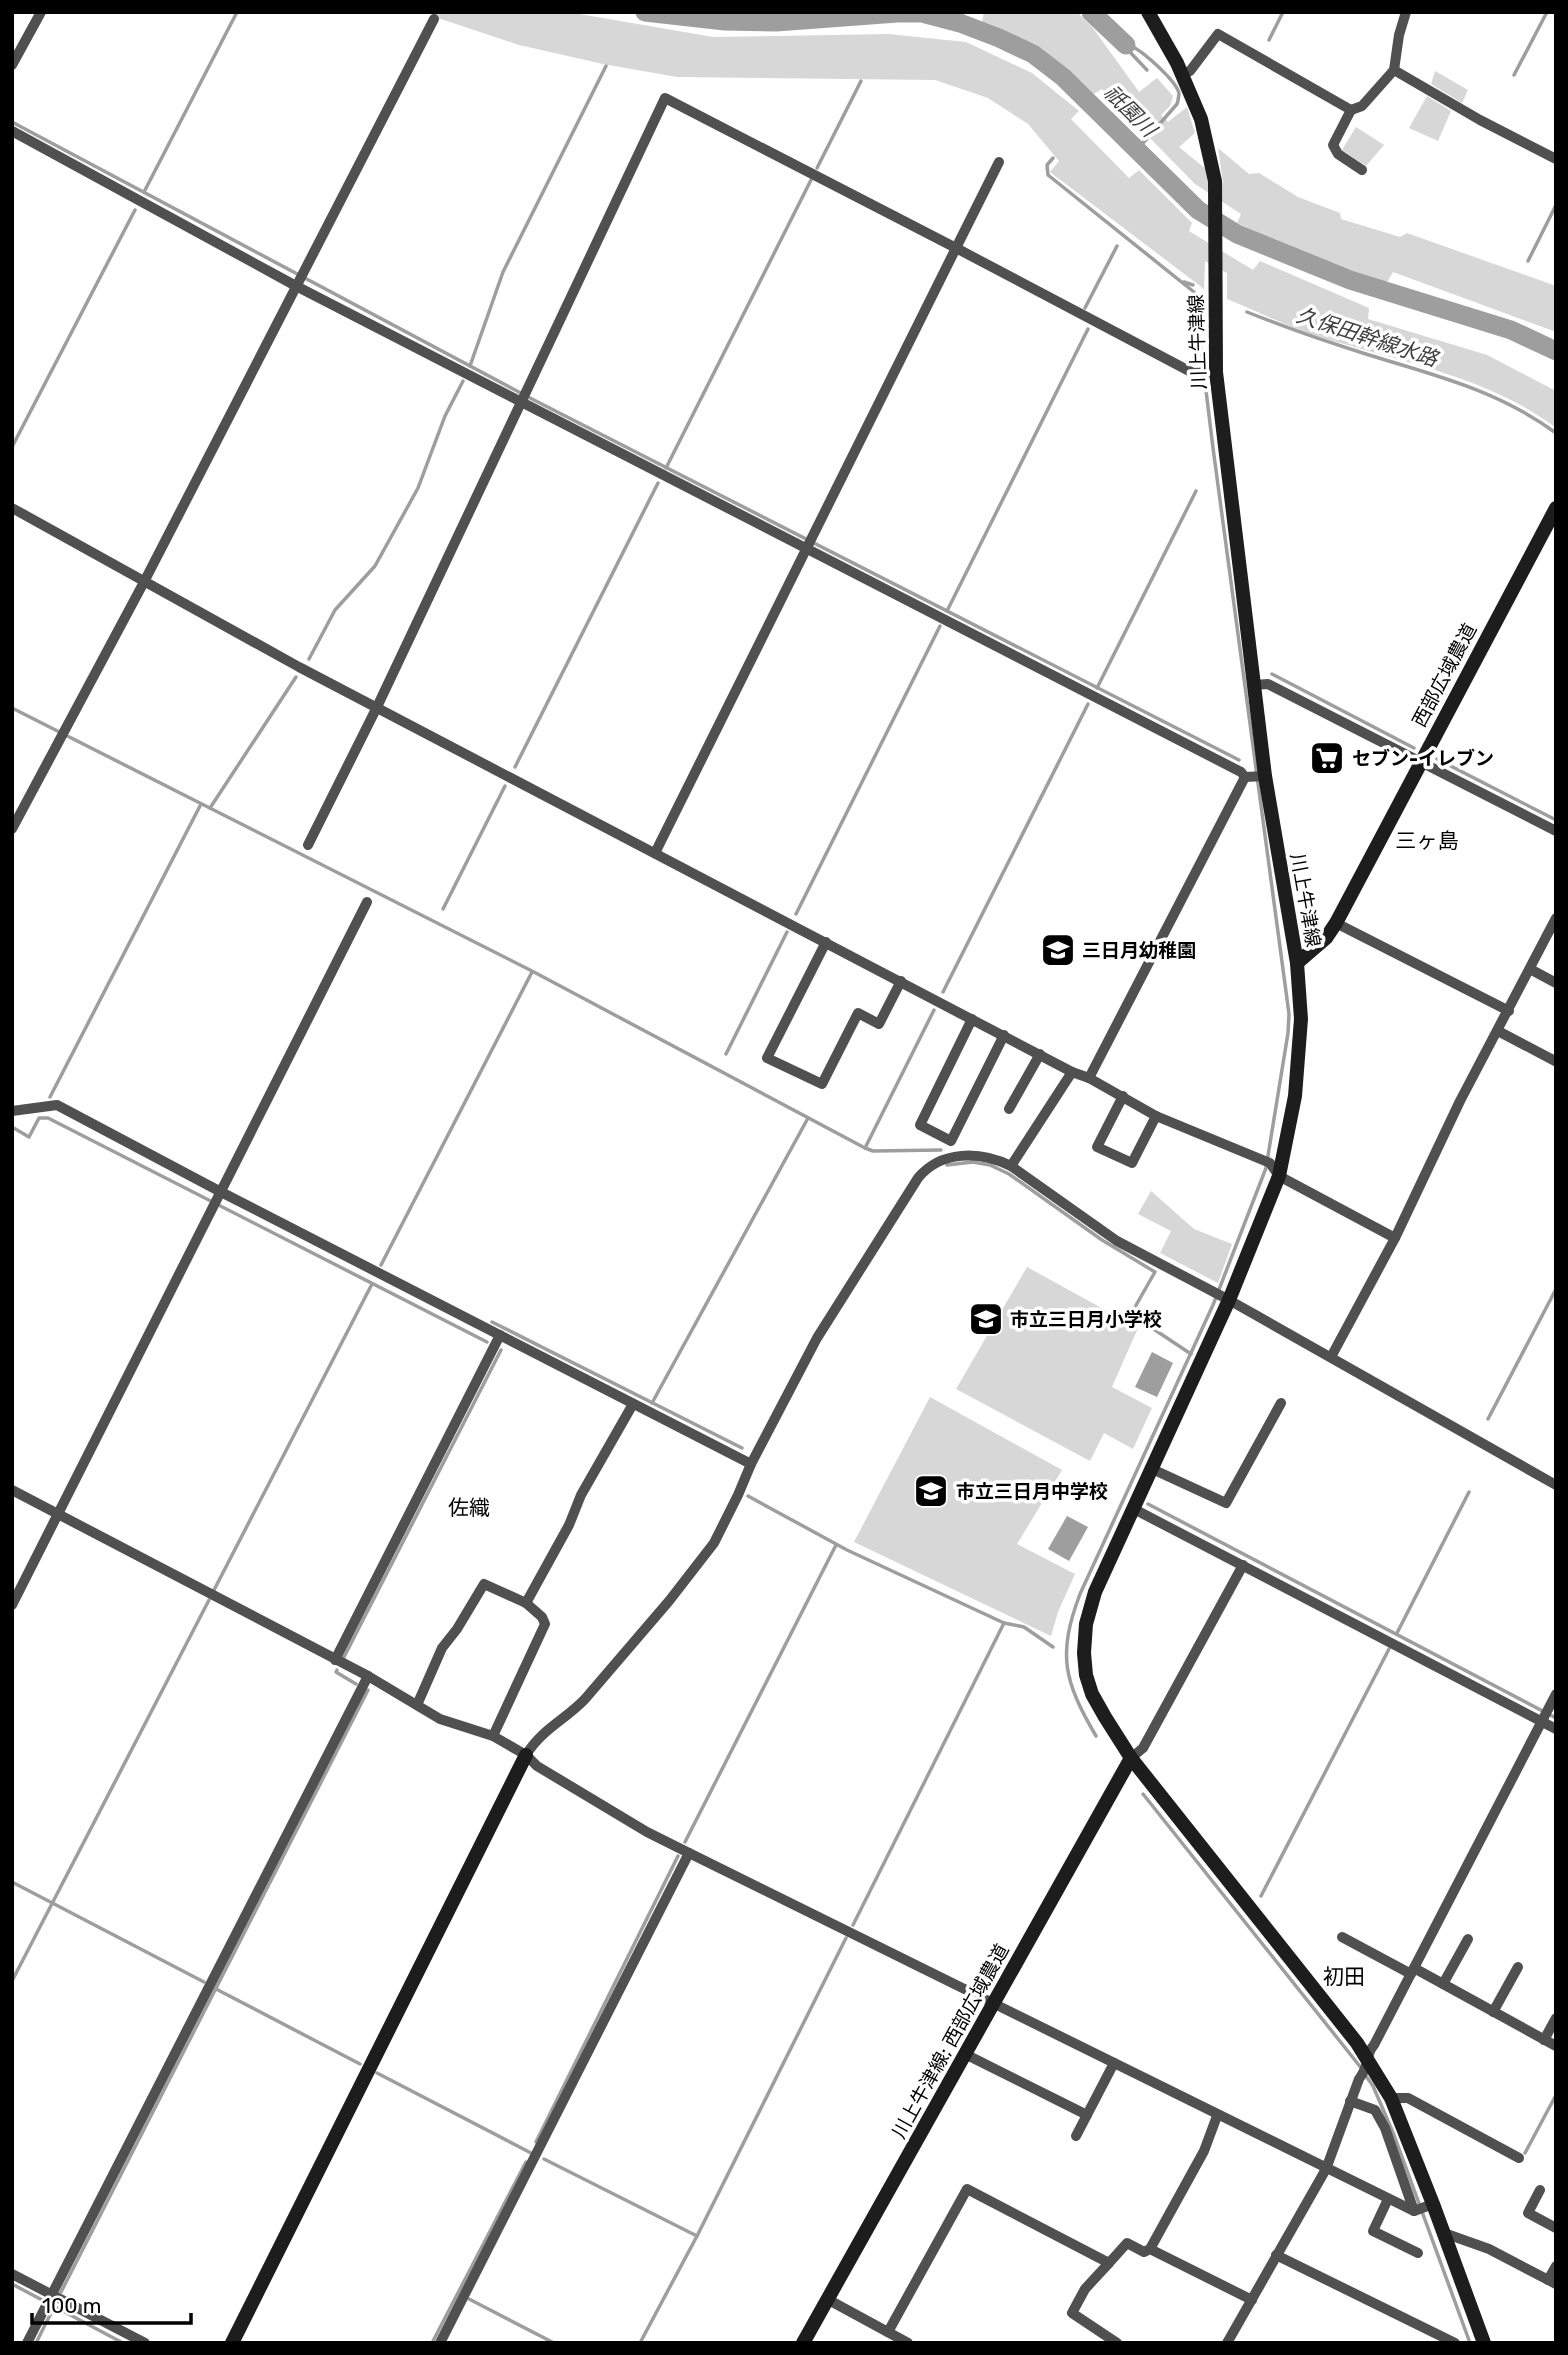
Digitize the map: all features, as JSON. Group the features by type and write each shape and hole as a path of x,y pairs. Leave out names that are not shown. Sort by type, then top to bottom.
{"main road":[{"name":"川上牛津線","path":"1148,12 1182,75 1201,119 1215,181 1216,372 1265,776 1297,963 1300,1050 1293,1115 1279,1176 1221,1296 1095,1592 1086,1624 1086,1675 1092,1694 1131,1758 1368,2064 1391,2098 1484,2343"},
{"name":"西部広域農道","path":"1297,963 1326,938 1336,923 1556,508"},
{"path":"232,2343 526,1755"},
{"name":"川上牛津線; 西部広域農道","path":"803,2343 1131,1758"}],"street":[{"path":"12,65 41,12"},
{"path":"1362,170 1338,154 1333,145 1351,110 1362,106 1394,70 1399,35 1406,12"},
{"path":"12,829 144,582 434,19"},
{"path":"1182,75 1190,71 1218,34 1351,110"},
{"path":"1394,70 1480,120 1556,159"},
{"path":"308,845 377,707 665,98 1193,373 1216,372"},
{"path":"12,131 296,286 1083,689 1241,772 1245,777"},
{"path":"655,853 999,163"},
{"path":"12,508 299,667 1072,1072 1089,1077 1156,1116 1212,1137 1266,1162 1279,1176 1395,1238"},
{"path":"1254,685 1268,684 1556,831"},
{"path":"1245,777 1265,776"},
{"path":"1089,1077 1245,777"},
{"path":"12,1605 367,902"},
{"path":"1331,1357 1395,1238 1460,1101 1556,918"},
{"path":"1336,923 1509,1011"},
{"path":"826,942 767,1058 822,1084 858,1013 879,1024 901,981"},
{"path":"1530,969 1556,982"},
{"path":"972,1019 919,1125 951,1141 1004,1035"},
{"path":"1498,1031 1555,1061 1556,1059"},
{"path":"1009,1109 1040,1054"},
{"path":"1011,1166 1072,1072"},
{"path":"1122,1096 1097,1147 1132,1163 1156,1116"},
{"path":"12,1111 57,1105 751,1464"},
{"path":"526,1755 547,1729 585,1699 693,1573 722,1529 751,1464 817,1338 923,1172 939,1160 956,1156 991,1157 1011,1166 1117,1241 1331,1357 1556,1485"},
{"path":"335,1660 500,1335"},
{"path":"1150,1468 1226,1503 1281,1403"},
{"path":"526,1603 569,1525 581,1495 633,1404"},
{"path":"12,1490 368,1676 440,1719 493,1737 647,1832 1388,2199 1414,2211 1433,2204"},
{"path":"1132,1508 1556,1729"},
{"path":"1131,1758 1143,1748 1243,1565"},
{"path":"417,1705 442,1648 457,1629 484,1584 526,1603 542,1617 545,1624 493,1737"},
{"path":"27,2343 368,1676"},
{"path":"1227,2343 1326,2169 1359,2078 1368,2064 1368,2050 1374,2045 1556,1694"},
{"path":"440,2343 689,1853"},
{"path":"1342,1937 1443,1984 1556,2046"},
{"path":"1443,1984 1468,1939"},
{"path":"1493,2011 1518,1967"},
{"path":"1544,2040 1556,2018"},
{"path":"965,2054 1087,2115"},
{"path":"1076,2136 1114,2063"},
{"path":"1391,2098 1408,2098 1519,2158"},
{"path":"1350,2101 1375,2110 1385,2128 1414,2211"},
{"path":"1116,2343 1072,2313 1085,2289 1126,2243 1144,2252 1150,2249 1204,2151 1217,2116"},
{"path":"888,2332 967,2189 1109,2263"},
{"path":"1540,2190 1528,2213 1556,2228"},
{"path":"1388,2199 1373,2231 1418,2253"},
{"path":"1444,2233 1489,2249 1552,2282 1556,2266"},
{"path":"1150,2249 1252,2300"},
{"path":"1276,2255 1455,2343"},
{"path":"12,2274 145,2343"},
{"path":"827,2299 904,2342"}],"shaded area":[{"path":"427,12 568,12 713,37 888,34 966,42 1032,73 1079,111 1071,119 1129,178 1139,170 1192,223 1189,231 1253,270 1260,261 1369,308 1368,319 1487,355 1556,391 1556,428 1501,395 1472,383 1410,362 1317,336 1227,299 1227,273 1205,261 1204,289 1050,172 1059,161 1028,124 988,98 935,80 677,77 519,45"},
{"path":"984,12 1077,12 1093,28 1139,92 1157,78 1173,96 1170,106 1161,115 1168,122 1187,107 1195,133 1179,147 1223,183 1218,148 1249,174 1259,173 1298,197 1340,213 1341,219 1400,237 1407,233 1556,286 1556,332 1393,272 1386,284 1316,260 1237,223 1241,214 1195,184 1102,89 1094,94 1050,56 982,22"},
{"path":"1435,71 1468,90 1462,103 1431,84"},
{"path":"1427,96 1451,111 1438,141 1409,128"},
{"path":"1356,127 1384,145 1366,166 1342,150"},
{"path":"1151,1191 1194,1229 1232,1244 1218,1283 1160,1253 1171,1231 1138,1214"},
{"path":"1027,1267 1138,1328 1112,1387 1152,1408 1133,1449 1104,1433 1090,1461 956,1389"},
{"path":"1152,1352 1173,1363 1157,1397 1135,1387"},
{"path":"930,1397 1062,1470 1017,1544 1075,1574 1058,1612 1051,1636 854,1542"},
{"path":"1067,1516 1088,1527 1069,1561 1048,1549"}],"waterway":[{"name":"祇園川","path":"645,12 725,21 776,22 922,13 960,23 1033,54 1063,77 1198,210 1237,234 1350,280 1511,330 1556,351"},
{"path":"1091,12 1126,45"},
{"path":"1269,40 1283,12"},
{"path":"1514,75 1547,12"},
{"path":"144,192 236,14"},
{"path":"1126,45 1156,64 1179,93 1177,104 1136,151"},
{"path":"1126,45 1147,70"},
{"path":"470,366 503,272 606,66"},
{"path":"817,168 861,81"},
{"path":"12,122 530,398 1239,760"},
{"path":"1053,158 1047,165 1048,175 1194,292 1289,1014 1266,1168 1213,1305 1080,1594 1073,1615 1068,1634 1067,1667 1077,1699 1096,1736"},
{"path":"666,468 811,180"},
{"path":"1528,261 1556,205"},
{"path":"12,447 135,210"},
{"path":"1085,308 1117,246"},
{"path":"1184,282 1193,285"},
{"name":"久保田幹線水路","path":"1247,312 1322,340 1489,395 1534,418 1556,433"},
{"path":"947,611 1088,329"},
{"path":"309,659 335,610 375,566 418,488 445,416 463,381"},
{"path":"515,767 658,483"},
{"path":"1097,688 1196,491"},
{"path":"796,914 940,626"},
{"path":"1272,674 1414,748"},
{"path":"210,808 296,677"},
{"path":"943,992 1088,704"},
{"path":"12,708 532,971 865,1148 873,1151 941,1150"},
{"path":"1437,759 1556,820"},
{"path":"443,909 505,786"},
{"path":"50,1097 201,804"},
{"path":"726,1054 787,932"},
{"path":"381,1265 532,972"},
{"path":"865,1148 934,1010"},
{"path":"12,1127 29,1137 39,1118 48,1118 487,1342"},
{"path":"652,1403 808,1118"},
{"path":"947,1165 973,1162 990,1165 1009,1174 1102,1240 1155,1272 1131,1314 1191,1354"},
{"path":"214,1590 372,1284"},
{"path":"1488,1419 1556,1289"},
{"path":"492,1322 742,1448"},
{"path":"344,1657 501,1350"},
{"path":"1397,1633 1469,1492"},
{"path":"748,1496 847,1550 1004,1623 1024,1627 1053,1647"},
{"path":"1148,1504 1556,1718"},
{"path":"685,1842 836,1545"},
{"path":"12,1981 209,1600"},
{"path":"853,1925 1004,1623"},
{"path":"1261,1896 1389,1649"},
{"path":"337,1670 336,1672 356,1684"},
{"path":"61,2292 368,1690"},
{"path":"1143,1794 1362,2069"},
{"path":"536,2142 678,1856"},
{"path":"12,1882 204,1982"},
{"path":"640,2343 697,2236 846,1938"},
{"path":"216,1989 360,2064"},
{"path":"377,2073 531,2153"},
{"path":"1366,2076 1394,2135 1470,2343"},
{"path":"1525,2153 1556,2095"},
{"path":"544,2159 697,2236"},
{"path":"432,2343 526,2162"},
{"path":"12,2284 123,2343"},
{"path":"469,2299 554,2343"},
{"path":"36,2343 54,2307"}],"place":[{"name":"セブン-イレブン","path":"1327,758"},
{"name":"三日月幼稚園","path":"1058,950"},
{"name":"市立三日月小学校","path":"986,1319"},
{"name":"市立三日月中学校","path":"931,1491"}],"district":[{"name":"三ヶ島","path":"1427,841"},
{"name":"佐織","path":"469,1508"},
{"name":"初田","path":"1344,1977"}]}
